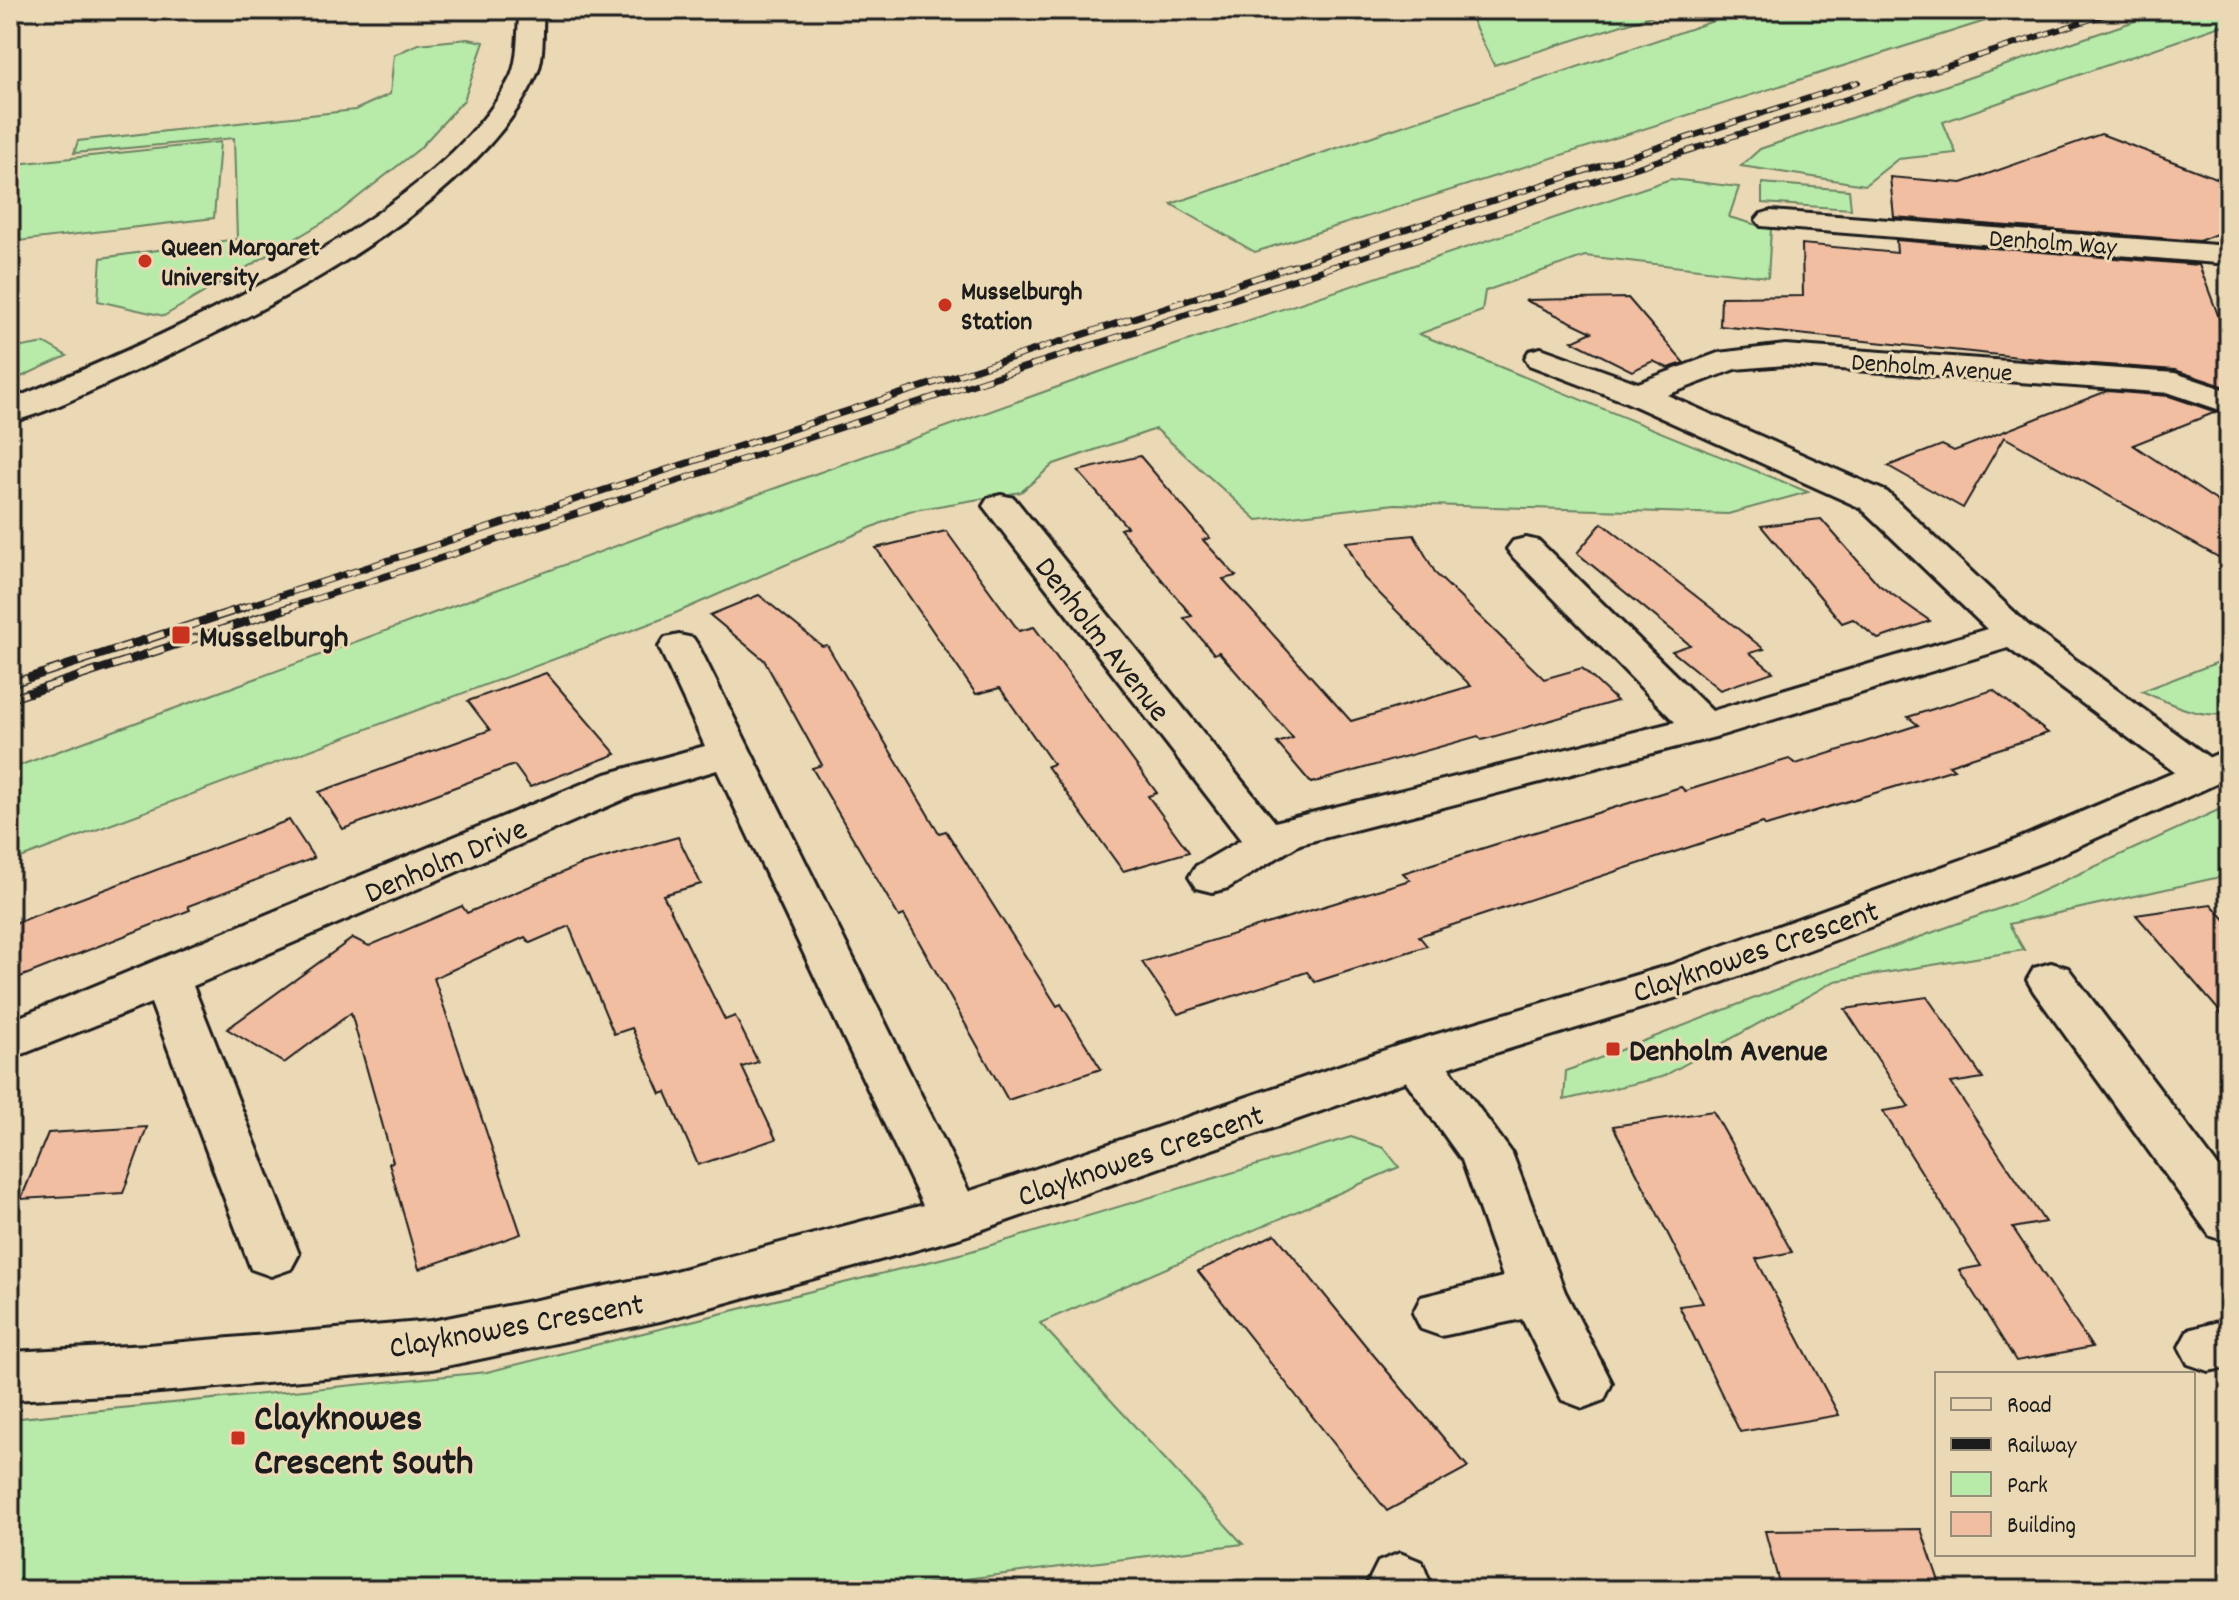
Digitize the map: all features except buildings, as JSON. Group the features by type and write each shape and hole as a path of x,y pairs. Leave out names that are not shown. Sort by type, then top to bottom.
{"street":[{"path":"10,412 147,354 234,311 324,260 407,205 445,174 502,115 528,64 534,41 532,10"},
{"name":"Denholm Way","path":"1771,220 1876,215 2229,255"},
{"name":"Denholm Avenue","path":"1638,395 1730,360 1785,355 2175,383 2229,403"},
{"path":"1541,358 1638,395 1874,500 2014,633 2216,768"},
{"name":"Denholm Avenue","path":"1001,506 1268,844"},
{"path":"1526,549 1704,727"},
{"path":"1212,877 1284,834 1704,727 2014,633"},
{"path":"679,647 955,1218"},
{"name":"Denholm Drive","path":"10,1041 166,978 621,784 730,752"},
{"name":"Clayknowes Crescent","path":"10,1376 148,1369 432,1345 660,1298 955,1218 1415,1059 1687,977 2027,852 2216,768"},
{"path":"166,978 271,1254"},
{"path":"2051,980 2229,1221"},
{"path":"1415,1059 1486,1153 1537,1293 1583,1383"},
{"path":"1441,1313 1537,1293"}],"green space":[{"path":"1467,10 1670,10 1494,65"},
{"path":"1746,10 2020,10 1255,252 1171,204"},
{"path":"2167,10 2229,10 2229,23 1943,122 1956,153 1898,159 1865,185 1741,166 1760,149"},
{"path":"468,39 484,42 464,100 419,149 334,216 164,316 98,301 101,258 237,239 234,138 74,153 78,141 355,110 390,94 394,55 418,44"},
{"path":"220,142 214,218 10,242 10,189 16,164"},
{"path":"1671,179 1739,187 1729,217 1771,229 1768,277 1585,256 1485,291 1482,311 1419,334 1808,492 1728,514 1395,504 1257,520 1156,429 1054,464 1021,492 909,511 662,619 10,862 10,769 692,518 1172,346"},
{"path":"1762,183 1849,190 1851,209 1762,203"},
{"path":"45,343 67,356 10,382 10,349"},
{"path":"2229,658 2229,713 2196,712 2142,691"},
{"path":"2229,805 2229,875 2009,924 2024,950 1835,981 1662,1077 1564,1100 1566,1071 1825,971 2020,901"},
{"path":"1351,1137 1384,1148 1399,1167 1040,1323 1243,1544 877,1590 10,1590 10,1419 487,1372 968,1252"}],"railway":[{"path":"1329,268 2119,10"},
{"path":"1287,268 1858,82"},
{"path":"239,609 1293,266"},
{"path":"285,609 1335,266"},
{"path":"10,684 246,607"},
{"path":"10,699 291,607"}],"place":[{"name":"Queen Margaret University","path":"145,261"},
{"name":"Musselburgh Station","path":"945,305"},
{"name":"Musselburgh","path":"181,635"},
{"name":"Denholm Avenue","path":"1613,1049"},
{"name":"Clayknowes Crescent South","path":"238,1438"}]}
